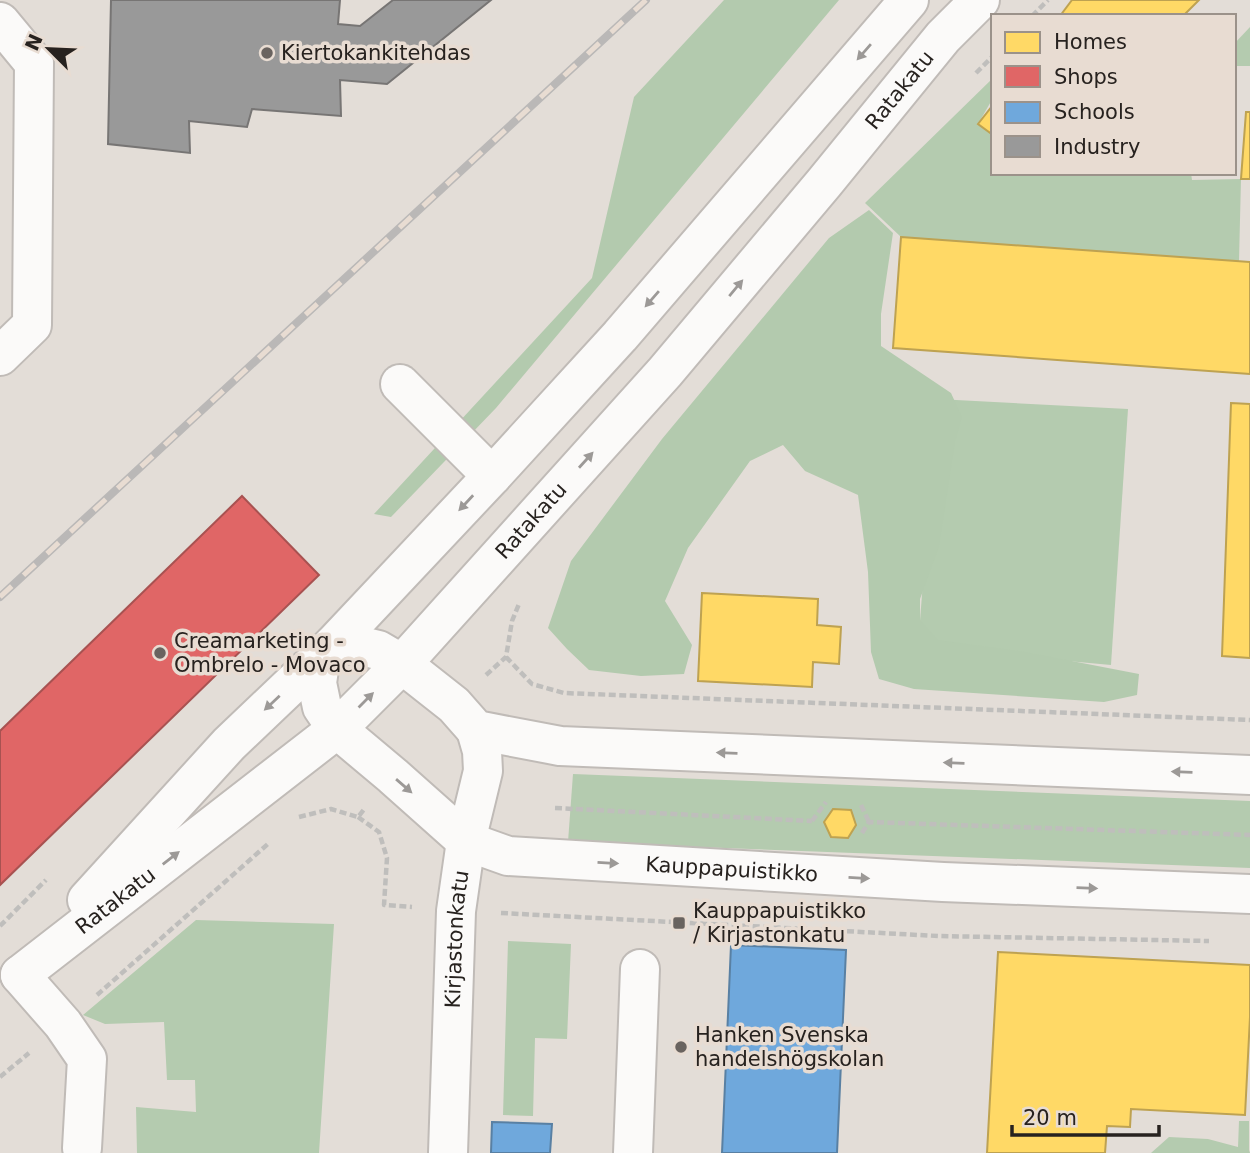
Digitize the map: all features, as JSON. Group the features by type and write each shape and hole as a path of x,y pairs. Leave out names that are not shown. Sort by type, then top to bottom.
{"main road":[{"name":"Ratakatu","path":"10,985 229,744 327,650 620,336 909,0"},
{"name":"Ratakatu","path":"10,985 337,729 402,664 665,372 943,37 980,0"},
{"path":"0,22 34,63 32,325 0,356"},
{"path":"400,384 492,476"},
{"path":"327,650 356,645 378,650 402,664 454,705 476,730 560,746 1250,775"},
{"name":"Kauppapuistikko","path":"327,650 317,683 322,707 337,729 466,841 508,856 943,883 1250,894"},
{"name":"Kirjastonkatu","path":"448,1153 456,911 466,841 482,771 482,751 476,730"},
{"path":"633,1153 640,969"},
{"path":"10,985 63,1024 87,1059 82,1147"}],"path":[{"path":"1034,14 1048,0"},
{"path":"506,657 532,684 564,693 1250,720"},
{"path":"812,821 827,801 838,801"},
{"path":"860,803 869,822"},
{"path":"555,808 812,821"},
{"path":"358,817 379,832 387,858 384,905"},
{"path":"812,821 817,832"},
{"path":"862,833 869,822"},
{"path":"869,822 1250,835"},
{"path":"493,913 938,936 1209,941"}],"green space":[{"path":"724,0 839,0 496,408 391,517 374,514 592,278 634,97"},
{"path":"1250,27 1250,66 1236,66 1236,42"},
{"path":"991,80 991,101 978,124 991,134 991,175 1191,175 1192,180 1241,179 1239,261 901,237 865,203"},
{"path":"869,210 893,233 881,314 881,346 951,393 962,417 955,442 939,547 920,599 920,620 938,640 1025,652 1139,674 1137,695 1104,702 914,689 879,679 871,652 868,572 858,495 805,471 783,445 750,461 688,548 665,601 692,645 684,674 641,676 589,670 548,628 571,561 662,439 829,238"},
{"path":"937,399 1128,409 1111,665 918,647"},
{"path":"573,774 1250,801 1250,868 568,842"},
{"path":"196,920 334,924 319,1153 137,1153 136,1107 196,1112 195,1080 167,1080 164,1022 105,1024 83,1015"},
{"path":"508,941 571,944 567,1039 535,1038 533,1116 503,1115"},
{"path":"1239,1121 1249,1121 1250,1153 1151,1153 1169,1137 1208,1139 1238,1147"}],"building: Homes":[{"path":"1072,0 1199,0 1185,14 1062,14"},
{"path":"991,108 991,134 978,124"},
{"path":"1246,112 1250,112 1250,179 1241,179"},
{"path":"901,237 1250,262 1250,374 893,348"},
{"path":"1231,403 1250,404 1250,658 1222,656"},
{"path":"702,593 818,599 817,625 841,627 839,664 813,662 812,687 698,681"},
{"path":"833,809 851,810 856,825 848,838 831,837 824,822"},
{"path":"998,952 1250,965 1245,1115 1131,1109 1130,1127 1107,1126 1105,1153 987,1153"}],"building: Shops":[{"name":"Creamarketing - Ombrelo - Movaco","path":"242,496 319,575 0,885 0,731"}],"building: Schools":[{"path":"731,945 846,950 837,1153 722,1153"},
{"path":"492,1122 552,1124 550,1153 491,1153"}],"building: Industry":[{"name":"Kiertokankitehdas","path":"111,0 340,0 338,24 360,26 393,0 491,0 387,84 340,80 341,116 252,109 247,127 189,121 190,153 108,144"}],"railway":[{"path":"0,597 646,0"}],"place":[{"name":"Kiertokankitehdas","path":"267,53"},
{"name":"Creamarketing - Ombrelo - Movaco","path":"160,653"},
{"name":"Kauppapuistikko / Kirjastonkatu","path":"679,923"},
{"name":"Hanken Svenska handelshögskolan","path":"681,1047"}]}
